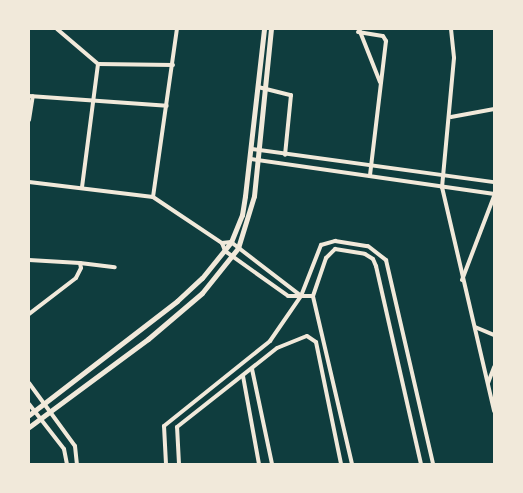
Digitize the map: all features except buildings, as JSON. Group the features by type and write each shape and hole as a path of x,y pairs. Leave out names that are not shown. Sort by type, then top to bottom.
{"street":[{"path":"57,29 98,64 173,65"},
{"path":"153,197 178,29"},
{"path":"31,413 142,331 194,286 230,242 242,215 252,149 264,29"},
{"path":"29,427 148,338 202,293 238,248 248,221 260,150 271,29"},
{"path":"451,29 454,58 451,117 442,186 462,280 494,410"},
{"path":"358,30 381,84"},
{"path":"358,30 385,38 370,176"},
{"path":"82,187 98,64"},
{"path":"258,86 292,94 285,155"},
{"path":"29,120 31,96 167,106"},
{"path":"451,117 494,109"},
{"path":"252,149 494,182"},
{"path":"250,159 494,195 462,280"},
{"path":"29,182 153,197 222,243 230,242 301,296"},
{"path":"166,464 163,427 270,341 301,296 321,245 326,241 368,246 386,260 433,464"},
{"path":"222,243 224,251 288,296 313,296"},
{"path":"352,464 313,296 330,252 335,249 373,259 422,464"},
{"path":"29,260 115,267"},
{"path":"29,314 76,278 80,273 80,263"},
{"path":"194,286 202,293"},
{"path":"475,327 494,335"},
{"path":"179,464 177,427 277,348 307,336 316,342 341,464"},
{"path":"270,341 277,348"},
{"path":"488,383 494,367"},
{"path":"252,369 272,464"},
{"path":"243,376 260,464"},
{"path":"29,384 75,446 77,464"},
{"path":"208,391 216,396"},
{"path":"29,404 31,413 40,419 64,449 67,464"},
{"path":"416,439 427,436"}]}
